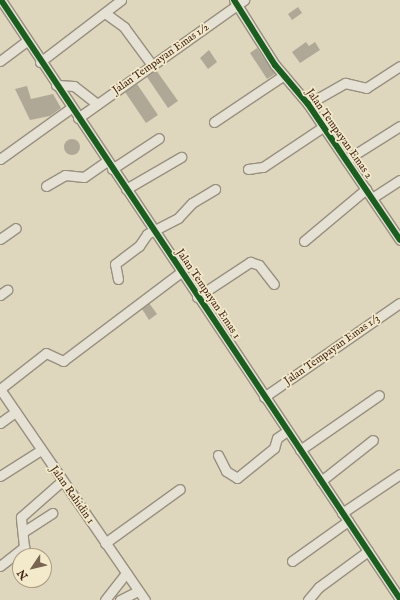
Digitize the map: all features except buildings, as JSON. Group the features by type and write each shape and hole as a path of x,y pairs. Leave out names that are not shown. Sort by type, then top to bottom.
{"street":[{"name":"Jalan Tempayan Emas 1","path":"0,0 3,11 27,41 287,431 398,593"},
{"path":"40,62 121,0"},
{"name":"Jalan Tempayan Emas 1/2","path":"78,118 239,2"},
{"name":"Jalan Tempayan Emas 2","path":"239,2 284,75 308,104 400,240"},
{"path":"105,12 124,27 152,65"},
{"path":"0,61 27,41"},
{"path":"308,104 345,83 366,88 400,66"},
{"path":"214,122 284,75"},
{"path":"56,85 74,86 97,104"},
{"path":"0,159 71,108"},
{"path":"346,160 400,126"},
{"path":"248,168 263,167 323,127"},
{"path":"46,186 65,175 84,178 159,138"},
{"path":"126,190 181,157"},
{"path":"372,198 400,180"},
{"path":"118,279 115,264 153,230 178,218 192,203 215,189"},
{"path":"304,240 366,189"},
{"path":"0,239 16,228"},
{"path":"197,297 250,262 260,265 274,284"},
{"path":"0,389 46,353 63,361 181,272"},
{"name":"Jalan Tempayan Emas 1/3","path":"264,396 400,303"},
{"name":"Jalan Rahidin 1","path":"0,389 145,600"},
{"path":"300,450 379,395"},
{"path":"0,423 15,412"},
{"path":"218,455 226,471 236,478 274,448 277,438 287,431"},
{"path":"321,481 373,440"},
{"path":"0,476 41,450"},
{"path":"292,561 400,474"},
{"path":"0,566 21,552 23,532 21,517 62,481"},
{"path":"105,543 180,489"},
{"path":"23,532 52,513"},
{"path":"308,600 319,587 368,551"},
{"path":"105,600 126,573"},
{"path":"120,600 138,591"}],"cycle path":[{"path":"1,0 400,599"},
{"path":"234,0 275,65 308,104 400,240"}]}
